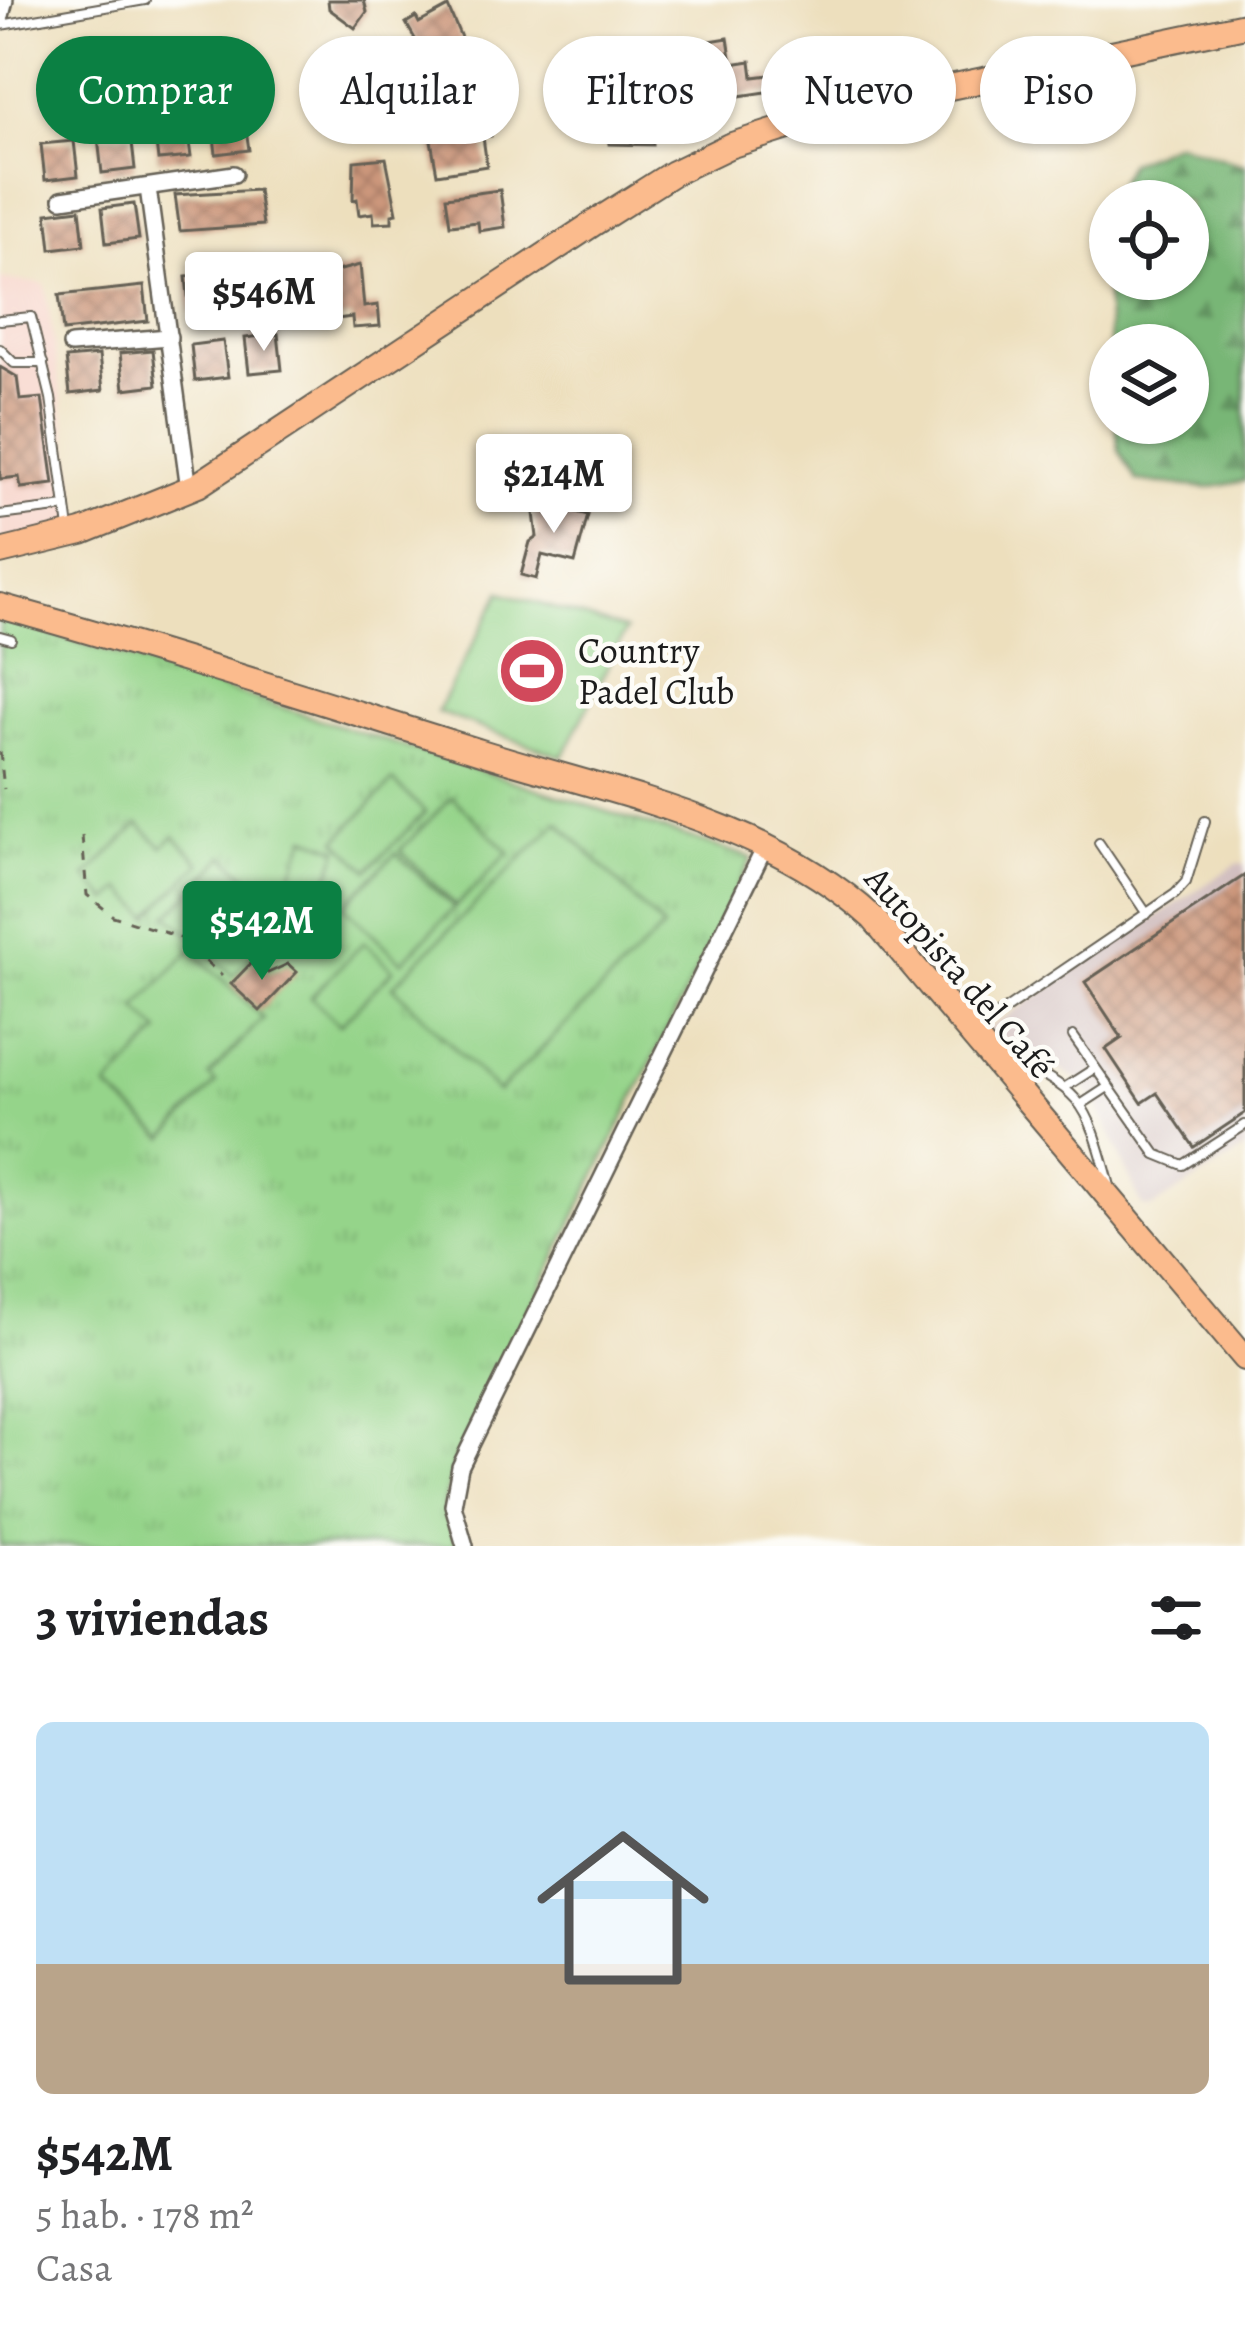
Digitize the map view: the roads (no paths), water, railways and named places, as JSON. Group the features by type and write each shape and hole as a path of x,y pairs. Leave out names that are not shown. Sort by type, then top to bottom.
{"main road":[{"path":"13,548 69,536 189,490 673,173 729,146 866,104 1245,25"},
{"name":"Autopista del Café","path":"0,596 46,619"},
{"name":"Autopista del Café","path":"0,606 767,843 834,882 873,918 1245,1358"}],"street":[{"path":"0,22 5,0"},
{"path":"62,200 234,174"},
{"path":"148,188 189,490"},
{"path":"71,345 169,337"},
{"path":"465,1546 453,1505 460,1467 767,843"}],"lane":[{"path":"0,22 145,0"},
{"path":"0,320 31,316 43,363 69,536"},
{"path":"0,349 14,362 43,363"},
{"path":"0,515 66,507"},
{"path":"13,548 26,514"},
{"path":"1116,1210 1097,1136 1067,1085 971,1038 1186,882 1205,821"},
{"path":"1100,843 1147,914"},
{"path":"1072,1036 1156,1154 1183,1166 1245,1125"},
{"path":"1067,1085 1095,1068"},
{"path":"1082,1104 1108,1087"}],"place":[{"name":"Country Padel Club","path":"532,671"}]}
